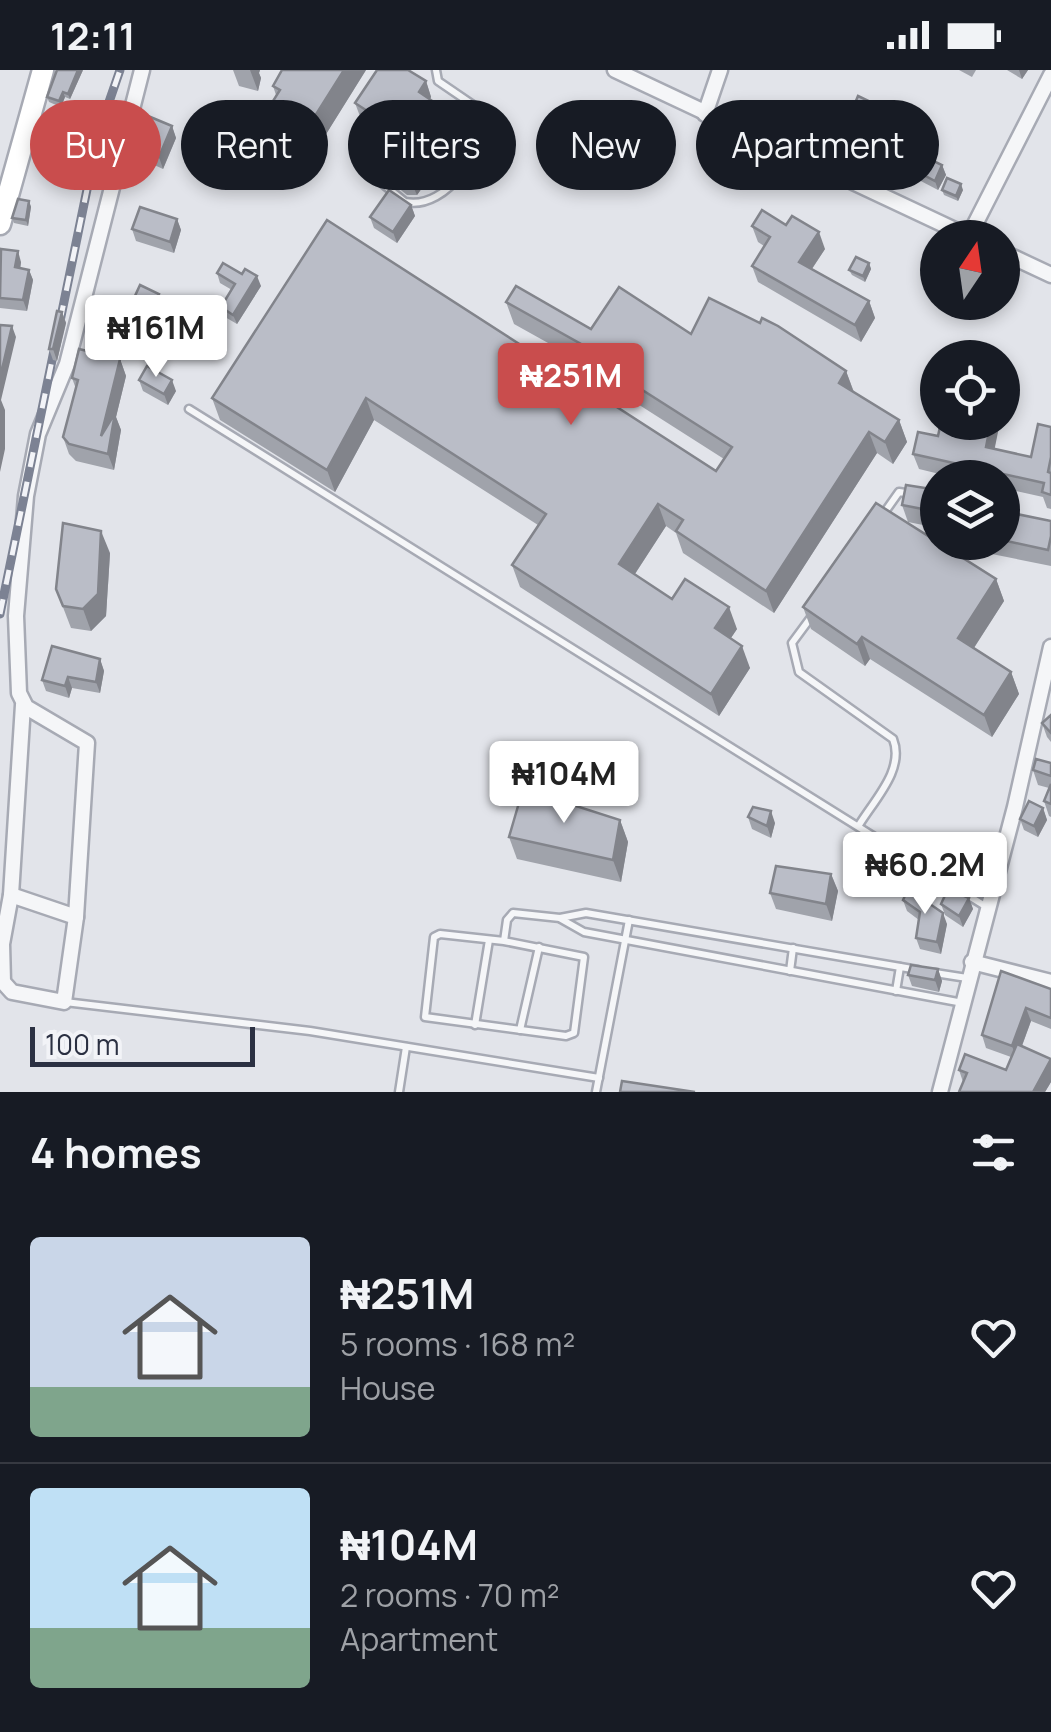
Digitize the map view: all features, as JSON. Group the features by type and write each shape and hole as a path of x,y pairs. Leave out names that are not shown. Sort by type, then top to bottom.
{"street":[{"path":"0,224 43,70"},
{"path":"19,693 33,714 82,736 87,743 76,917 64,1002 12,992 3,982 2,944 11,895 25,712 19,693 16,616 28,483 38,434 67,364 142,70"},
{"path":"616,70 696,110"},
{"path":"710,100 720,70"},
{"path":"979,220 1051,75"},
{"path":"869,190 934,220"},
{"path":"1020,260 1051,274"},
{"path":"940,1092 985,906 1015,807 1051,647"},
{"path":"11,895 76,917"},
{"path":"972,962 1051,982"}],"lane":[{"path":"436,70 438,81 467,100"},
{"path":"390,190 405,202 431,202 445,190"},
{"path":"189,409 985,906"},
{"path":"878,522 899,492 918,495"},
{"path":"814,613 792,643 799,672 893,739 899,753 896,766 859,824"},
{"path":"504,941 507,920 513,913 560,918 586,913 968,978"},
{"path":"560,918 584,932 962,1004"},
{"path":"596,1092 628,920"},
{"path":"440,934 504,941 584,958 574,1033 566,1036 425,1017 432,944 440,934"},
{"path":"475,1025 489,940"},
{"path":"520,1030 539,947"},
{"path":"790,971 793,948"},
{"path":"896,991 900,967"},
{"path":"64,1002 406,1046 599,1078"},
{"path":"399,1092 406,1046"}],"building":[{"path":"57,70 78,70 68,94 63,92 59,100 47,97"},
{"path":"282,70 344,70 325,100 274,100 280,90 273,86"},
{"path":"377,70 408,70 426,81 419,92 431,100 357,100"},
{"path":"161,121 172,126 161,152"},
{"path":"947,178 961,184 956,196 942,190"},
{"path":"389,190 411,205 393,232 370,217"},
{"path":"18,199 29,201 26,220 12,218"},
{"path":"140,207 177,219 170,242 132,229"},
{"path":"762,210 786,225 792,216 819,232 799,262 869,301 855,325 752,266 770,237 752,226"},
{"path":"327,220 716,471 732,447 578,349 581,344 506,302 516,286 591,329 619,287 691,334 709,298 760,323 762,318 778,326 846,371 839,383 899,420 885,442 869,432 766,591 676,531 683,520 658,504 619,564 672,599 685,579 729,607 715,628 742,646 711,694 512,565 546,514 366,398 327,470 212,398"},
{"path":"1,249 18,251 15,267 29,270 23,300 0,298"},
{"path":"856,257 869,263 863,276 849,270"},
{"path":"223,263 242,274 245,269 257,276 233,315 221,307 235,284 217,273"},
{"path":"140,285 159,294 143,329 124,320"},
{"path":"57,311 62,312 53,349 49,349"},
{"path":"0,325 12,326 0,378"},
{"path":"79,349 120,359 101,436 115,413 108,454 69,444 63,437 78,380 72,378"},
{"path":"147,366 172,380 164,394 139,380"},
{"path":"1038,424 1051,427 1051,495 1042,492 1044,483 1020,478 1020,460 940,460 913,454 918,432 920,440 987,440 986,447 1031,457"},
{"path":"906,485 920,487 920,508 902,505"},
{"path":"876,503 920,531 920,560 966,560 996,579 958,638 1011,672 984,715 862,637 857,644 803,607"},
{"path":"1020,515 1051,521 1048,550 1020,544"},
{"path":"63,523 101,531 98,594 83,609 63,606 56,589"},
{"path":"52,646 100,659 96,682 68,677 65,686 42,680"},
{"path":"1051,715 1051,733 1042,723"},
{"path":"1036,759 1051,763 1051,776 1033,770"},
{"path":"1051,784 1051,804 1044,801"},
{"path":"523,789 620,820 613,860 509,837"},
{"path":"1029,801 1043,808 1034,826 1020,819"},
{"path":"753,807 771,811 767,826 748,817"},
{"path":"776,866 831,874 826,904 770,893"},
{"path":"908,889 943,913 937,942 916,938 920,912 903,900"},
{"path":"948,889 969,898 959,916 941,904"},
{"path":"911,965 938,969 935,980 908,975"},
{"path":"1001,971 1051,989 1051,1018 1026,1008 1012,1046 982,1035"},
{"path":"1017,1044 1051,1059 1033,1092 959,1092 967,1073 959,1070 965,1054 1006,1070"},
{"path":"622,1081 695,1092 620,1092"}],"railway":[{"path":"0,614 99,131 120,70"}]}
